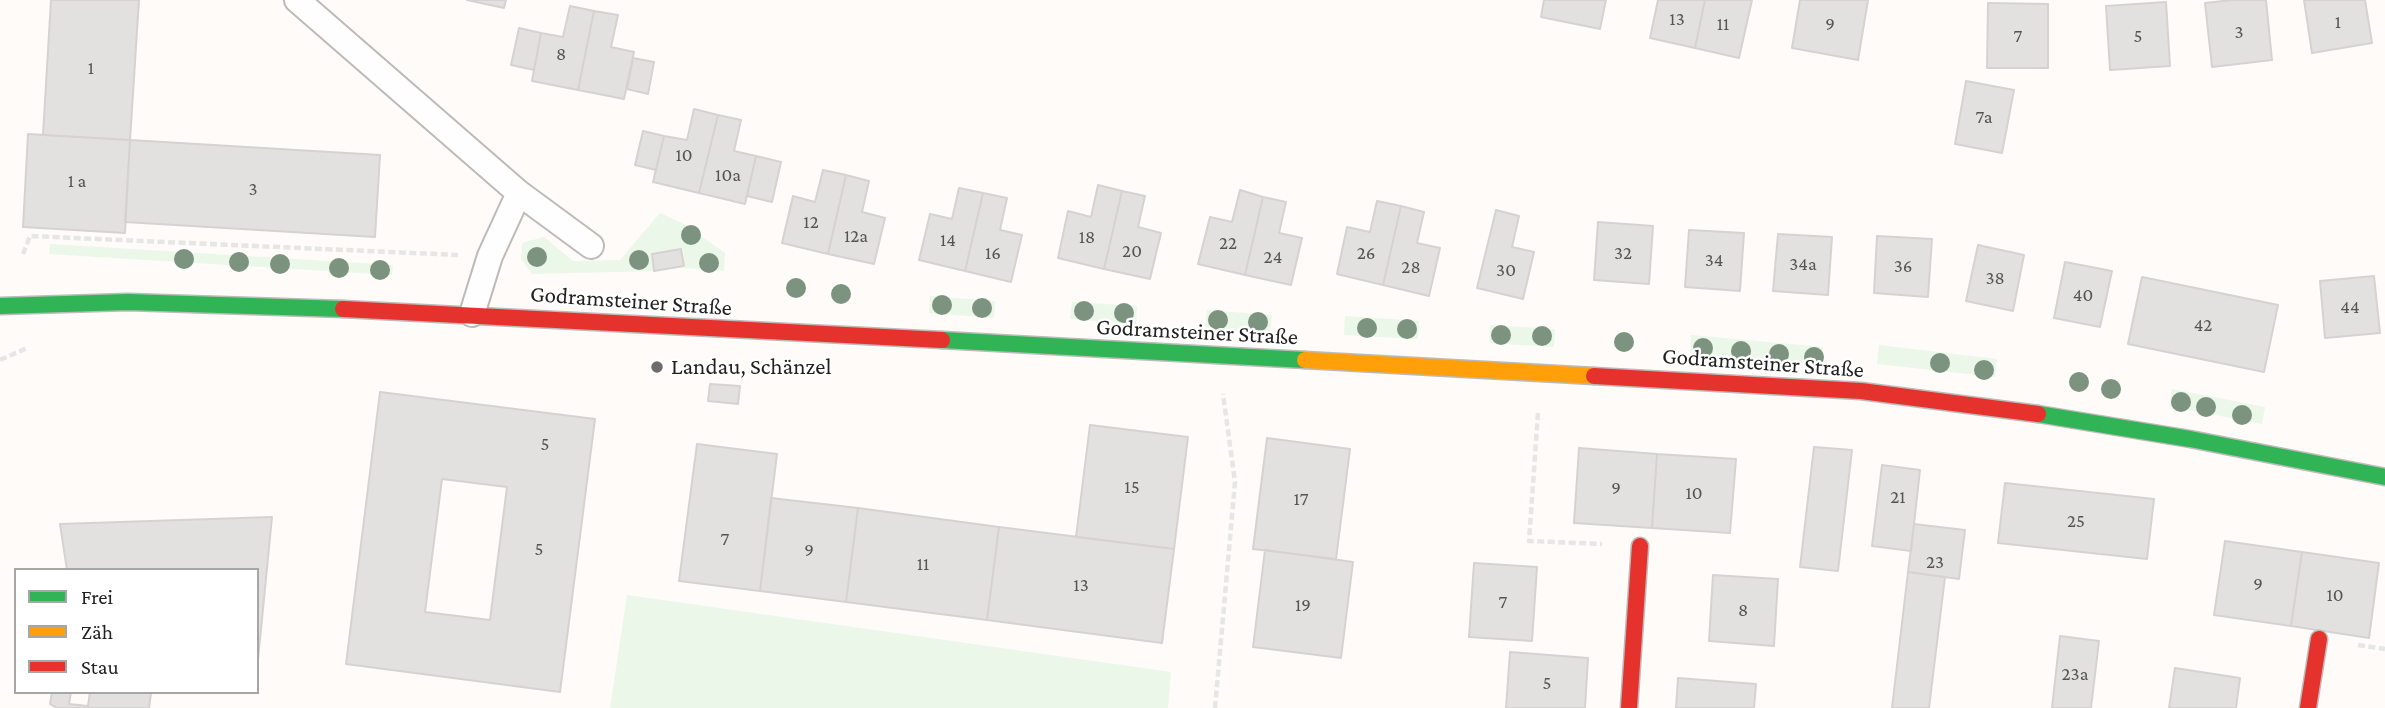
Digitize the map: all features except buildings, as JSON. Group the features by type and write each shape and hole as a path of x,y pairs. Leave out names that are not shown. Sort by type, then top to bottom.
{"street":[{"name":"Godramsteiner Straße","path":"0,306 128,302 472,314 1861,391 2000,408 2172,435 2385,477"},
{"path":"1629,708 1640,546"},
{"path":"2308,708 2319,639"}],"lane":[{"path":"297,0 519,193 591,246"},
{"path":"472,314 490,256 519,193"}],"path":[{"path":"23,254 30,236 490,256"},
{"path":"1215,708 1235,482 1221,383"},
{"path":"1538,405 1529,541 1640,546"}],"green space":[{"path":"660,213 684,224 725,253 724,271 685,268 683,249 651,253 653,271 532,274 521,259 522,243 544,237 573,261 620,260"},
{"path":"50,244 393,265 392,275 49,254"},
{"path":"930,296 995,301 994,318 929,313"},
{"path":"1072,302 1137,306 1136,324 1070,319"},
{"path":"1207,310 1272,315 1270,333 1205,329"},
{"path":"1345,316 1419,321 1418,339 1344,335"},
{"path":"1490,325 1555,329 1554,347 1489,343"},
{"path":"1691,335 1823,347 1821,366 1690,356"},
{"path":"1879,345 1997,359 1995,377 1877,364"},
{"path":"2172,389 2265,407 2262,424 2169,406"},
{"path":"627,595 1171,672 1168,708 610,708"}],"traffic: fast":[{"path":"0,306 128,302 343,309"},
{"path":"942,340 1305,360"},
{"path":"2038,414 2190,439 2385,477"}],"traffic: slow":[{"path":"1305,360 1594,376"}],"traffic: jam":[{"path":"343,309 942,340"},
{"path":"1594,376 1861,391 2038,414"},
{"path":"1629,708 1640,546"},
{"path":"2308,708 2319,639"}],"place":[{"name":"Landau, Schänzel","path":"657,367"}]}
